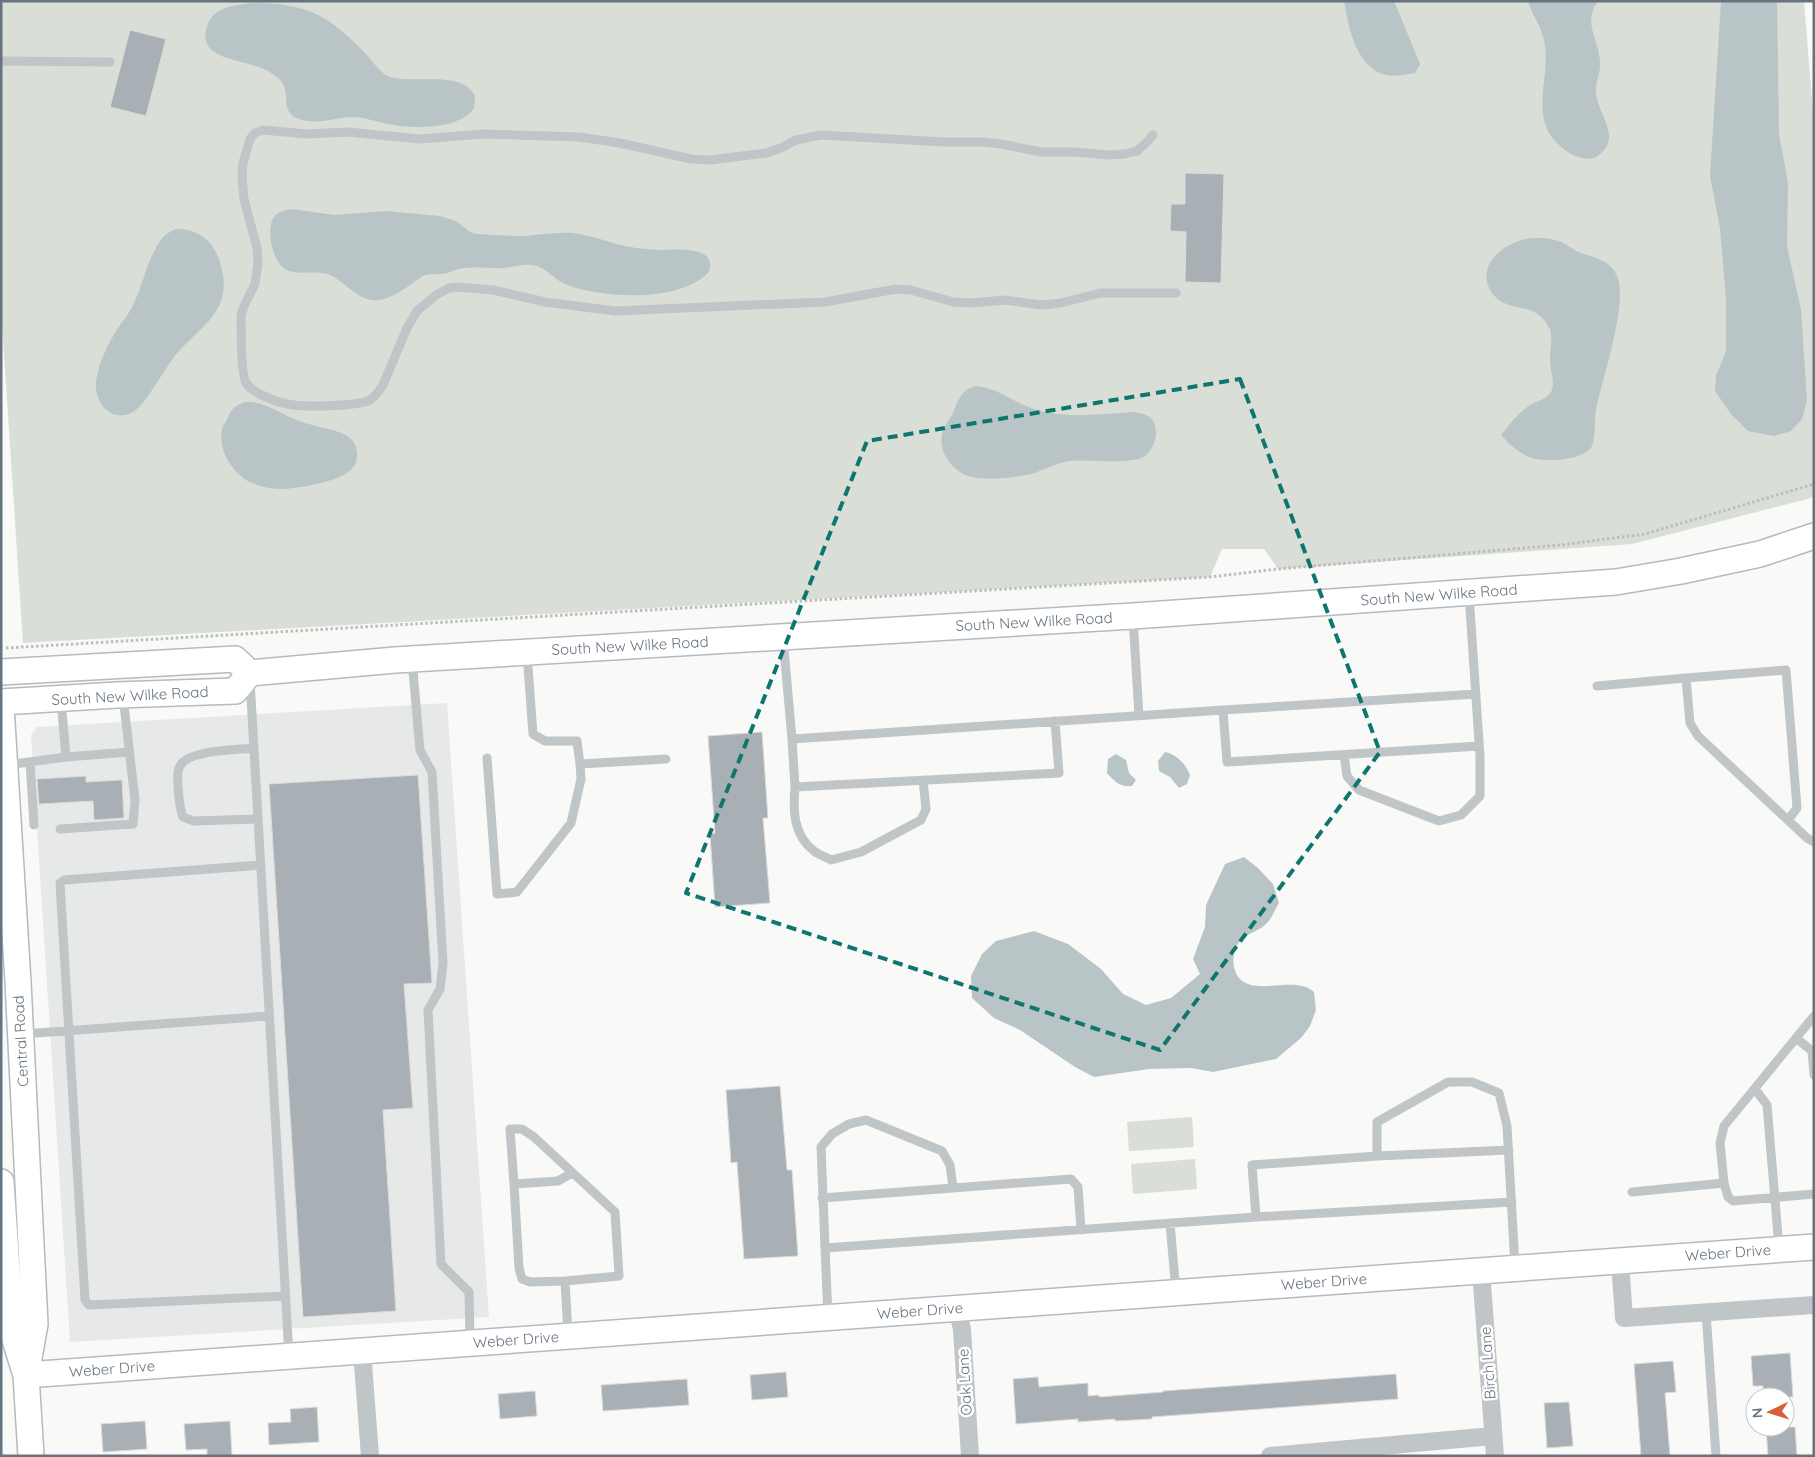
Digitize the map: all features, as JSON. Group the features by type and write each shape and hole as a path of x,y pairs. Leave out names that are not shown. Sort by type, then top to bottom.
{"street":[{"name":"South New Wilke Road","path":"1,704 123,695 235,691 250,674 412,659 1133,616 1616,582 1681,571 1760,554 1814,536"},
{"name":"South New Wilke Road","path":"1,672 235,659 250,674"},
{"name":"Central Road","path":"1,704 7,903 20,1034 35,1324 26,1375 31,1456"},
{"path":"1,1184 28,1183"},
{"name":"Central Road","path":"1,1184 11,1327 26,1375"},
{"name":"Weber Drive","path":"26,1375 1814,1247"},
{"path":"1620,1261 1624,1318 1814,1305"},
{"name":"Birch Lane","path":"1481,1271 1495,1456"},
{"name":"Oak Lane","path":"957,1308 962,1329 970,1456"},
{"path":"362,1351 370,1456"},
{"path":"1270,1456 1493,1436"}],"lane":[{"path":"1,61 110,62"},
{"path":"1153,135 1141,148 1131,153 1119,154 1093,149 1041,152 985,142 944,142 828,135 801,138 774,151 757,156 702,160 620,143 579,137 555,138 490,134 420,139 353,132 306,134 267,130 253,134 246,149 243,164 242,184 257,248 258,262 255,284 244,306 242,315 243,375 249,387 271,398 314,410 368,401 383,386 407,328 414,316 436,294 449,288 458,287 493,290 545,302 615,311 825,302 896,289 911,290 953,302 971,303 1005,300 1041,305 1061,303 1100,293 1176,293"},
{"path":"246,149 256,152"},
{"path":"1344,755 1347,776 1359,790 1439,821 1461,815 1480,796 1479,746 1469,593"},
{"path":"1133,616 1139,716"},
{"path":"783,637 795,787 793,809 799,835 814,851 831,860 861,852 921,820 926,809 923,780"},
{"path":"487,758 497,894 517,892 571,823 581,779 577,741 545,742 532,734 527,652"},
{"path":"412,659 420,750 432,772 443,963 440,988 428,1010 441,1264 469,1292 470,1343"},
{"path":"1597,686 1786,670 1797,808 1788,820"},
{"path":"250,674 288,1356"},
{"path":"1686,678 1690,723 1698,736 1807,838 1814,842"},
{"path":"792,739 1476,694"},
{"path":"60,829 133,824 135,800 123,695"},
{"path":"61,699 66,757"},
{"path":"1223,710 1227,762 1479,746"},
{"path":"795,787 1059,772 1055,721"},
{"path":"254,748 201,754 188,758 181,764 178,772 179,808 183,817 194,821 258,819"},
{"path":"4,765 66,757 130,752"},
{"path":"580,764 666,759"},
{"path":"30,762 34,826"},
{"path":"261,865 62,881 60,883 84,1300 89,1305 285,1296"},
{"path":"20,1034 269,1016"},
{"path":"1814,1016 1724,1126 1720,1143 1724,1183 1728,1197 1733,1201 1814,1194"},
{"path":"1796,1038 1812,1051 1814,1075"},
{"path":"1377,1156 1377,1122 1448,1082 1472,1082 1498,1093 1508,1126 1516,1268"},
{"path":"1755,1089 1767,1105 1779,1250"},
{"path":"828,1318 821,1147 832,1134 849,1124 866,1120 942,1151 950,1165 952,1188"},
{"path":"510,1129 522,1129 572,1172 615,1212 618,1276 565,1281 530,1282 522,1279 519,1268 510,1129"},
{"path":"1256,1217 1252,1165 1377,1156 1509,1150"},
{"path":"514,1184 558,1181 572,1172"},
{"path":"822,1198 1072,1179 1078,1187 1081,1230"},
{"path":"1632,1192 1724,1183"},
{"path":"824,1248 1256,1217 1512,1202"},
{"path":"1170,1223 1176,1293"},
{"path":"565,1281 568,1336"},
{"path":"1706,1312 1716,1456"}],"path":[{"path":"1,649 1210,577 1278,569 1560,545 1645,534 1814,484"}],"highlighted area":[{"path":"1240,379 1380,752 1160,1050 686,893 867,441"}],"shaded area":[{"path":"1,1 1804,1 1814,125 1814,494 1811,498 1632,544 1278,569 1264,549 1222,549 1210,577 23,643 1,308"},
{"path":"1344,1 1394,1 1420,64 1415,73 1397,76 1388,75 1371,68 1354,42"},
{"path":"1528,1 1598,1 1591,17 1600,62 1596,93 1598,104 1608,129 1609,139 1606,148 1597,156 1585,159 1566,151 1548,131 1542,106 1546,53 1544,40"},
{"path":"1721,1 1777,1 1779,134 1788,183 1787,246 1801,310 1807,401 1802,419 1791,431 1774,436 1748,431 1731,414 1715,391 1716,376 1726,351 1726,298 1720,228 1710,176"},
{"path":"254,3 292,6 319,15 347,36 386,75 398,79 444,80 462,84 470,89 475,96 474,108 458,120 447,124 422,127 398,126 355,117 320,121 299,119 289,111 285,89 276,76 261,68 224,57 210,49 207,42 205,34 208,24 216,13 227,7"},
{"path":"292,209 334,215 386,211 440,216 456,221 470,232 477,234 524,236 559,233 579,234 636,248 698,252 709,259 710,268 705,276 688,286 672,291 654,294 615,295 580,289 565,284 545,270 532,265 504,268 462,268 440,274 425,275 390,297 375,300 367,299 327,274 295,272 285,269 280,265 271,244 272,221 277,214"},
{"path":"176,229 198,234 211,244 219,258 223,274 224,287 222,299 211,318 178,352 142,403 129,414 116,415 105,408 96,391 101,362 110,341 135,301 156,248 167,233"},
{"path":"1531,238 1557,241 1601,260 1613,269 1619,286 1620,301 1614,340 1596,409 1592,446 1588,451 1572,458 1535,459 1521,453 1501,435 1524,409 1548,395 1553,387 1550,360 1550,329 1536,313 1509,305 1497,299 1489,288 1486,276 1490,263 1498,253 1513,243"},
{"path":"976,386 984,387 1029,407 1049,413 1097,415 1133,412 1148,416 1153,420 1155,426 1156,433 1153,446 1145,456 1139,459 1122,461 1070,461 1031,474 1004,478 975,478 960,472 950,463 946,458 941,439 942,432 961,396 967,390"},
{"path":"245,402 265,405 294,419 344,434 356,446 357,458 354,466 347,473 336,478 294,488 266,488 245,479 232,467 227,459 221,434 231,411"},
{"path":"447,703 489,1317 70,1342 31,735 37,727"},
{"path":"1165,752 1177,757 1186,767 1190,775 1187,784 1179,788 1170,777 1159,771 1158,761"},
{"path":"1116,754 1126,760 1129,773 1136,780 1132,786 1124,786 1118,783 1107,773 1108,759"},
{"path":"1244,857 1273,884 1279,903 1267,923 1241,940 1235,949 1233,960 1237,975 1247,984 1256,986 1296,985 1306,987 1314,992 1316,1010 1310,1026 1301,1038 1276,1059 1213,1072 1191,1068 1149,1069 1094,1077 1075,1067 1020,1030 994,1018 972,998 971,976 982,954 996,941 1034,931 1068,944 1101,969 1123,994 1146,1005 1171,998 1200,974 1193,959 1205,927 1206,905 1225,864"},
{"path":"1192,1117 1194,1147 1129,1151 1127,1122"},
{"path":"1195,1159 1197,1189 1133,1194 1131,1164"}],"building":[{"path":"130,30 166,39 146,116 110,107"},
{"path":"1185,173 1224,174 1221,283 1185,282 1186,232 1170,231 1171,204 1185,204"},
{"path":"762,732 768,818 763,818 770,903 715,907 710,834 715,833 708,736"},
{"path":"418,775 432,983 404,984 413,1108 383,1110 396,1311 303,1317 269,784"},
{"path":"86,776 86,782 122,780 124,818 94,820 93,801 39,804 37,779"},
{"path":"780,1086 787,1170 792,1170 798,1256 744,1259 737,1162 731,1163 726,1090"},
{"path":"1790,1353 1792,1387 1753,1386 1751,1356"},
{"path":"1673,1361 1676,1392 1665,1393 1670,1456 1641,1456 1634,1364"},
{"path":"786,1372 788,1397 752,1400 750,1375"},
{"path":"1396,1374 1398,1399 1152,1417 1152,1419 1078,1422 1078,1419 1016,1424 1013,1379 1038,1377 1039,1387 1088,1383 1088,1396 1099,1395 1099,1397"},
{"path":"687,1379 689,1405 603,1411 601,1385"},
{"path":"535,1391 537,1416 500,1419 498,1394"},
{"path":"1569,1402 1573,1446 1547,1448 1544,1403"},
{"path":"317,1407 319,1442 269,1445 268,1423 291,1422 290,1409"},
{"path":"145,1421 147,1449 103,1452 101,1424"},
{"path":"230,1421 232,1456 207,1456 207,1449 186,1450 184,1424"},
{"path":"1795,1427 1797,1456 1768,1456 1767,1437 1795,1437"}]}
